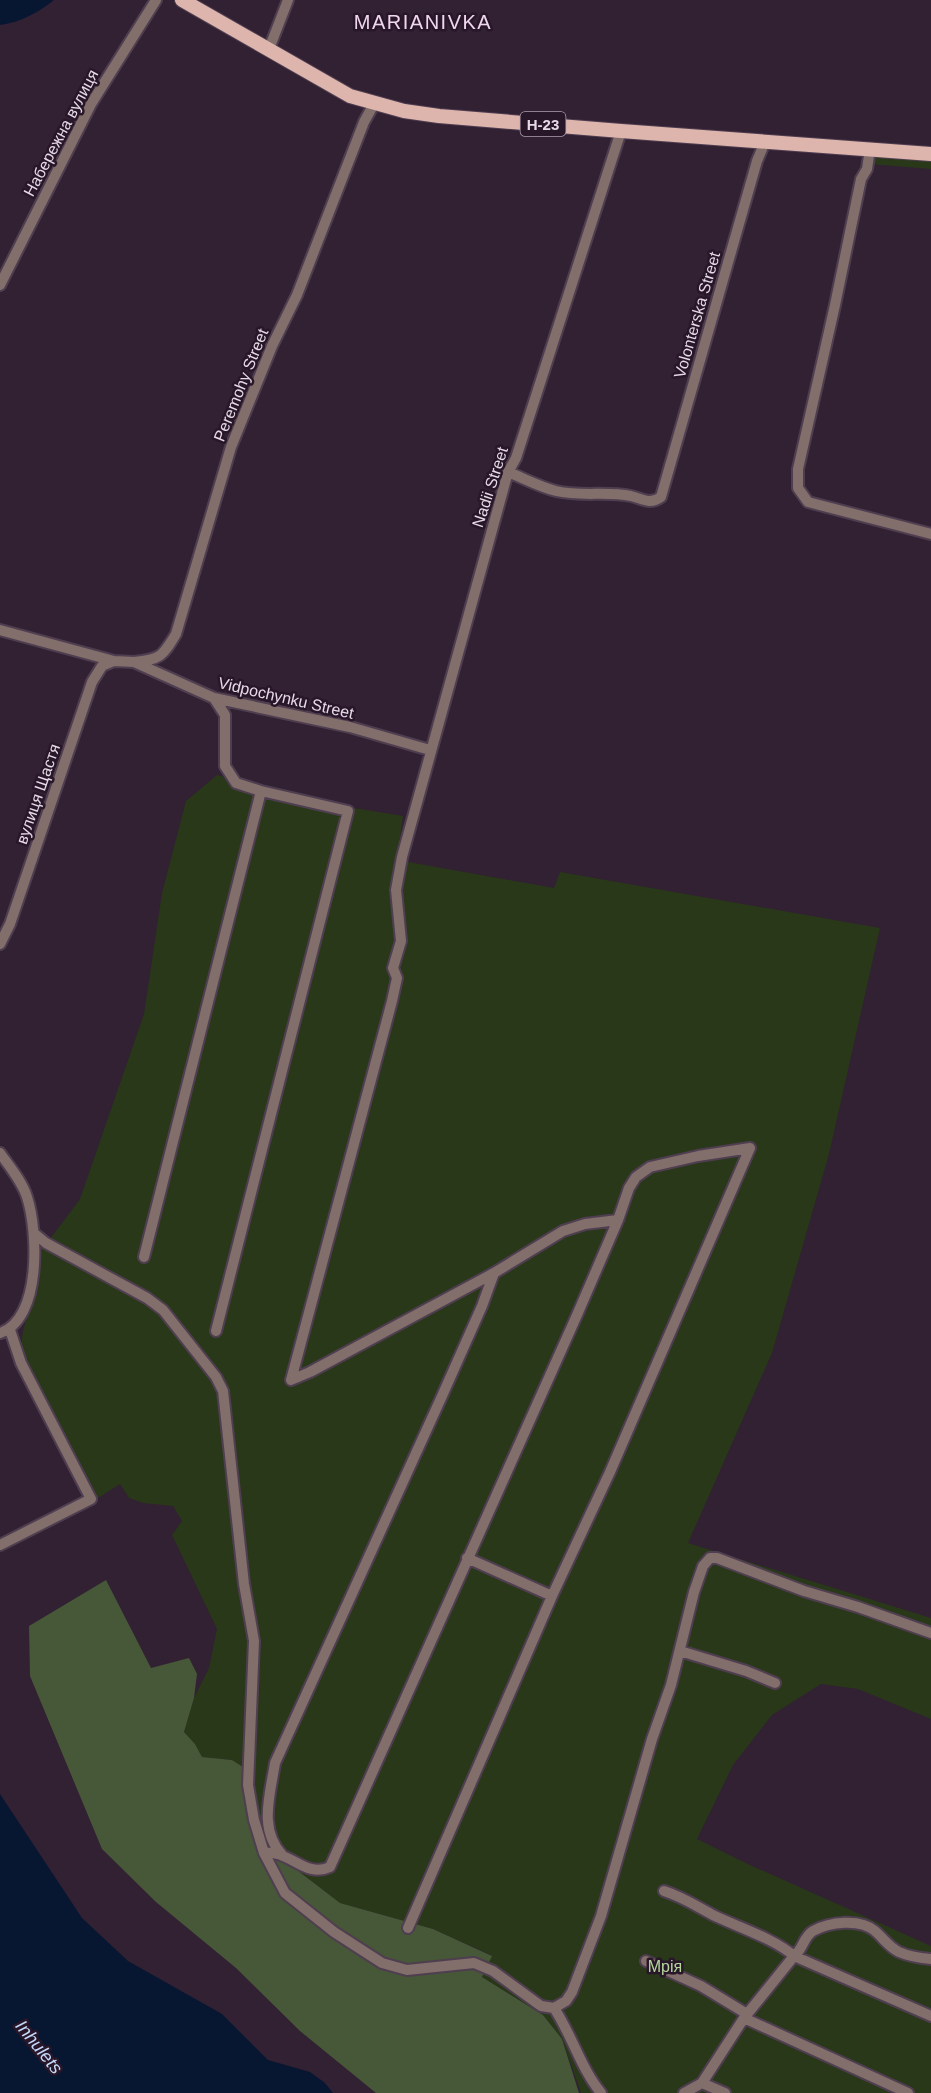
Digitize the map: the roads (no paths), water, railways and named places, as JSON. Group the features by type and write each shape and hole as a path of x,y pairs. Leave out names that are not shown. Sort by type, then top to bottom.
{"main road":[{"name":"Н-23","path":"182,0 342,92 374,104 404,111 621,131 931,154"}],"street":[{"name":"Набережна вулиця","path":"0,285 91,104 156,0"},
{"path":"269,49 288,0"},
{"name":"Peremohy Street","path":"134,662 156,660 166,651 176,634 231,447 272,346 297,295 364,122 374,104"},
{"name":"Nadii Street","path":"494,1273 291,1380 397,978 393,968 401,941 396,890 402,857 430,750 508,472 516,458 621,131"},
{"name":"Volonterska Street","path":"508,472 555,491 580,495 632,496 648,502 654,502 661,497 757,161 765,142"},
{"path":"870,149 867,169 861,179 798,469 798,488 808,502 931,534"},
{"name":"Vidpochynku Street","path":"0,630 114,661 134,662 214,698 350,727 430,750"},
{"name":"вулиця Щастя","path":"0,944 10,924 92,682 102,666 114,661"},
{"path":"214,698 225,715 225,766 236,783 348,811 216,1331"},
{"path":"144,1257 261,791"},
{"path":"264,1853 271,1852 283,1856 310,1870 322,1871 330,1867 618,1220 629,1188 636,1177 650,1167 698,1155 750,1148 610,1472 552,1596 408,1928"},
{"path":"0,1152 26,1193 35,1234 32,1278 28,1298 22,1316 5,1331 91,1499 0,1545"},
{"path":"283,1856 274,1847 266,1814 274,1764 460,1356 494,1273 563,1231 585,1224 618,1220"},
{"path":"35,1234 46,1243 147,1298 163,1310 216,1377 223,1391 244,1584 254,1641 248,1785 254,1820 264,1853 285,1893 334,1932 382,1963 407,1970 474,1963 493,1971 541,2006 554,2008 566,2001 572,1992 601,1917 680,1651 694,1592 703,1566 710,1558 717,1558 804,1591 931,1633"},
{"path":"467,1558 552,1596"},
{"path":"680,1651 752,1673 775,1683"},
{"path":"664,1891 783,1946 794,1956 931,2016"},
{"path":"684,2093 702,2083 746,2016 799,1952 811,1933 827,1925 843,1923 868,1926 898,1952 912,1957 931,1959"},
{"path":"646,1961 701,1986 746,2016 908,2093"},
{"path":"554,2008 567,2027 588,2077 601,2093"},
{"path":"702,2083 725,2093"}],"water":[{"path":"0,0 54,0 28,16 0,25"},
{"name":"Inhulets","path":"0,1794 82,1918 128,1961 222,2014 268,2060 310,2072 325,2083 333,2093 0,2093"}],"district":[{"name":"MARIANIVKA","path":"423,22"}],"park label":[{"name":"Мрія","path":"665,1966"}]}
